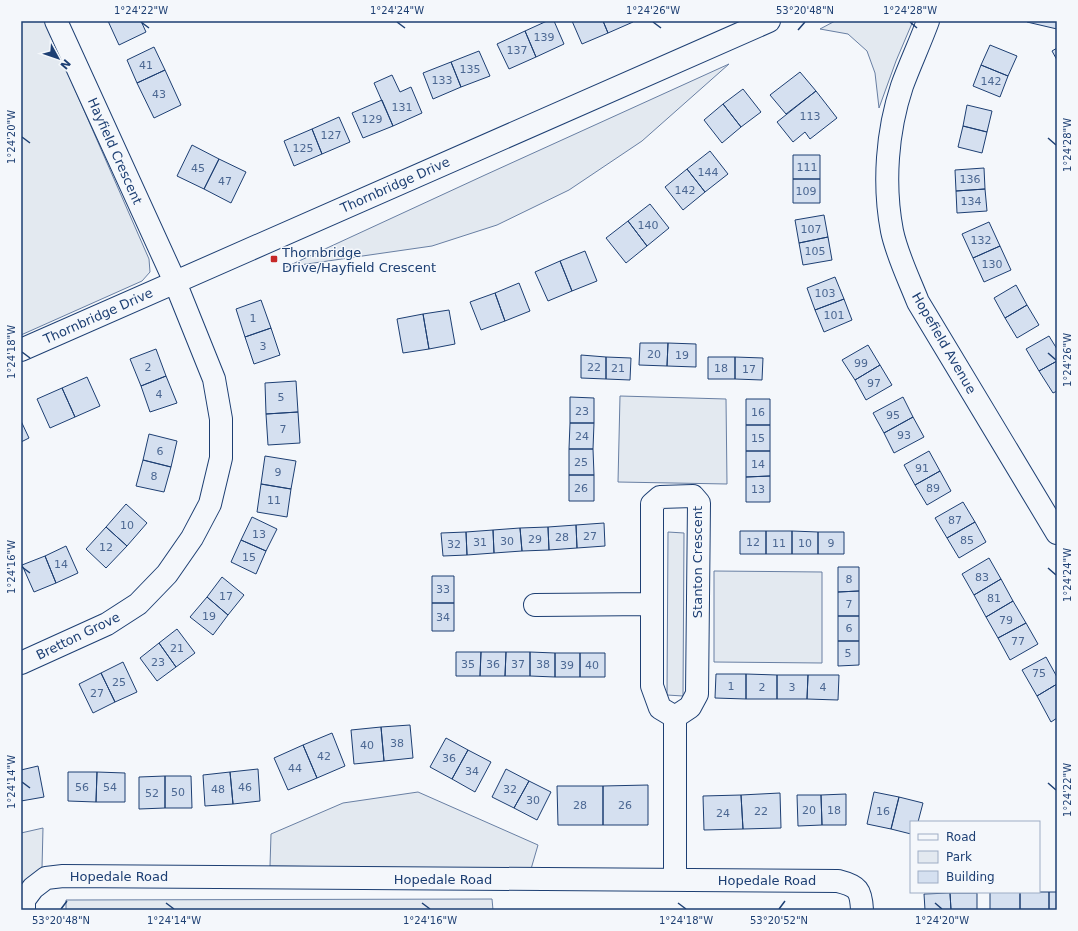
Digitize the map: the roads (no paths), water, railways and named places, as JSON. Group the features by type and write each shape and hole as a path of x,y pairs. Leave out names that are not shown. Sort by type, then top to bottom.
{"street":[{"name":"Hayfield Crescent","path":"56,21 175,282"},
{"name":"Thornbridge Drive","path":"21,350 769,21"},
{"name":"Hopefield Avenue","path":"928,21 902,87 888,151 888,192 892,232 902,263 918,302 1057,533"},
{"name":"Bretton Grove","path":"21,663 107,624 138,604 167,574 192,538 210,504 221,458 222,419 214,380 175,282"},
{"name":"Stanton Crescent","path":"660,496 693,496 699,503 697,694 690,707 675,716 660,708 652,686 652,504 660,496"},
{"path":"535,605 652,604"},
{"path":"675,716 675,880"},
{"name":"Hopedale Road","path":"24,910 24,900 33,888 46,878 63,876 838,880 853,885 861,896 862,910"}],"place":[{"name":"Thornbridge Drive/Hayfield Crescent","path":"274,259"}]}
